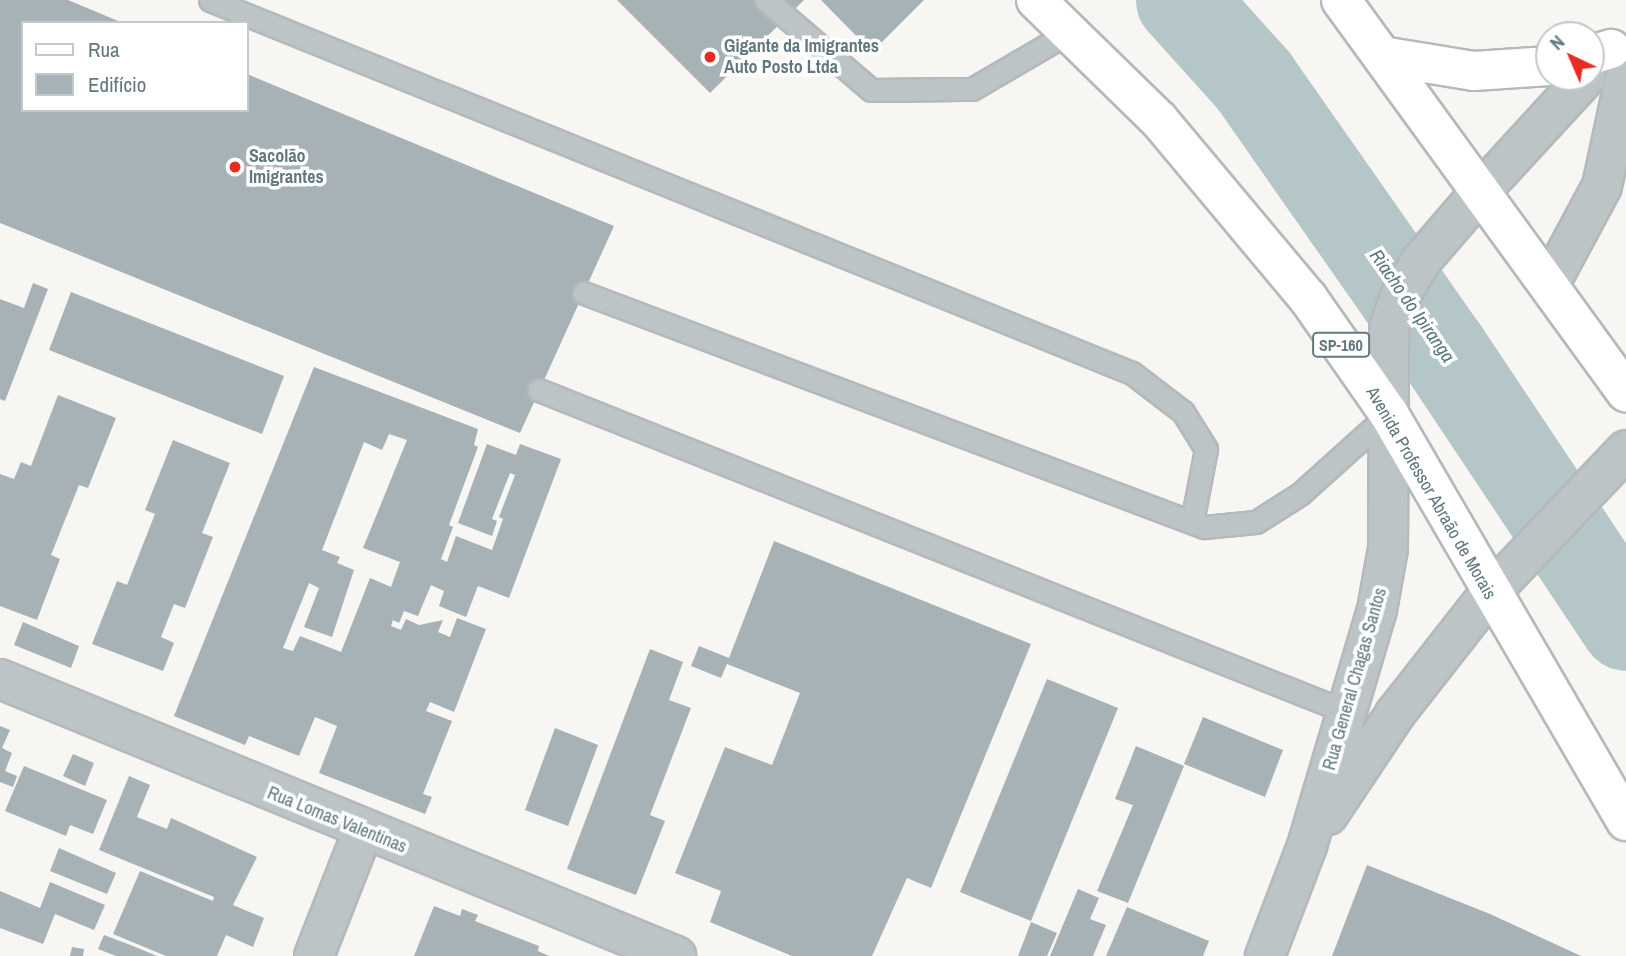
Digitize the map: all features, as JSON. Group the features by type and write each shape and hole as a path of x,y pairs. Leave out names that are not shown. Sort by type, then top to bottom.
{"main road":[{"name":"Avenida Professor Abraão de Morais","path":"1036,0 1159,120 1308,298 1389,414 1490,593 1626,821"},
{"path":"1341,0 1482,190 1626,393"},
{"path":"1382,56 1474,71 1535,66"}],"street":[{"path":"1549,285 1616,184 1609,56"},
{"name":"Rua General Chagas Santos","path":"1265,956 1307,846 1377,610 1388,549 1389,328 1400,296 1441,236 1573,91"},
{"name":"Rua General Chagas Santos","path":"1307,846 1395,715 1490,593 1541,544 1626,450"},
{"name":"Rua Lomas Valentinas","path":"0,679 363,831 677,956"},
{"path":"314,956 363,831"}],"lane":[{"path":"210,0 1132,373 1183,412 1206,449 1192,522"},
{"path":"766,0 871,90 972,89 1068,33"},
{"path":"584,293 1204,527 1256,522 1300,494 1389,414"},
{"path":"539,390 1347,712"}],"building":[{"name":"Sacolão Imigrantes","path":"0,0 68,0 118,21 21,21 21,112 248,112 248,74 614,226 520,433 0,223"},
{"name":"Gigante da Imigrantes Auto Posto Ltda","path":"617,0 804,0 710,93"},
{"name":"Gigante da Imigrantes Auto Posto Ltda","path":"821,0 924,0 872,52"},
{"path":"33,283 48,289 5,401 0,399 0,299 24,308"},
{"path":"71,292 284,376 262,434 49,350"},
{"path":"314,367 478,429 474,445 478,447 449,525 453,527 441,559 447,562 456,536 492,550 503,519 499,517 515,475 510,473 492,519 497,521 492,536 458,523 487,444 516,455 520,444 561,459 509,598 478,586 466,617 439,606 444,591 431,585 418,616 404,611 399,623 393,620 391,626 401,630 406,619 419,625 443,620 438,632 450,637 457,618 486,629 454,712 430,702 426,711 452,721 423,794 432,797 425,814 319,773 337,726 315,717 299,756 249,736 245,745 174,716","holes":["389,434 407,440 363,548 400,562 391,587 370,578 341,652 300,636 293,651 283,648 309,583 319,588 304,627 332,637 354,570 337,563 340,557 322,550 364,442 382,450"]},
{"path":"58,395 116,418 88,488 79,485 51,555 60,559 37,620 0,606 0,474 14,479 21,462 31,466"},
{"path":"173,440 230,463 202,533 213,537 185,608 174,604 161,637 174,643 163,671 92,644 117,581 127,585 155,514 145,510"},
{"path":"774,541 1031,644 931,888 907,878 872,956 792,956 710,922 721,891 675,873 725,747 772,765 800,693 727,664 721,678 691,666 699,646 729,658"},
{"path":"23,622 79,646 71,668 14,645"},
{"path":"650,649 683,662 669,700 691,708 650,815 665,821 636,895 567,869"},
{"path":"1047,679 1118,708 1031,921 960,892"},
{"path":"1203,717 1283,750 1265,797 1184,764"},
{"path":"0,726 10,730 2,748 12,753 5,771 17,776 13,787 0,782"},
{"path":"555,728 598,745 568,826 525,810"},
{"path":"1136,746 1184,766 1128,903 1097,891 1133,805 1115,799"},
{"path":"73,754 94,763 85,786 63,776"},
{"path":"24,766 107,800 93,834 70,825 66,836 5,811"},
{"path":"129,776 150,785 137,817 167,829 171,818 257,857 233,905 264,918 253,947 226,935 217,956 166,956 113,934 140,871 213,901 214,897 99,850"},
{"path":"59,848 116,873 107,894 50,871"},
{"path":"1367,865 1490,914 1581,956 1332,956"},
{"path":"50,882 105,905 94,930 55,914 43,944 0,928 0,891 40,908"},
{"path":"1078,889 1099,898 1090,919 1106,925 1093,956 1050,956"},
{"path":"434,906 460,916 462,909 478,915 475,921 539,946 538,951 549,956 414,956"},
{"path":"1127,907 1209,941 1203,956 1106,956"},
{"path":"1031,922 1057,933 1047,956 1018,956"},
{"path":"104,935 157,956 116,956 98,949"},
{"path":"72,947 84,949 83,956 70,956"}],"waterway":[{"name":"Riacho do Ipiranga","path":"1181,0 1253,80 1443,351 1626,625"}],"place":[{"name":"Gigante da Imigrantes Auto Posto Ltda","path":"710,57"},
{"name":"Sacolão Imigrantes","path":"235,167"}]}
